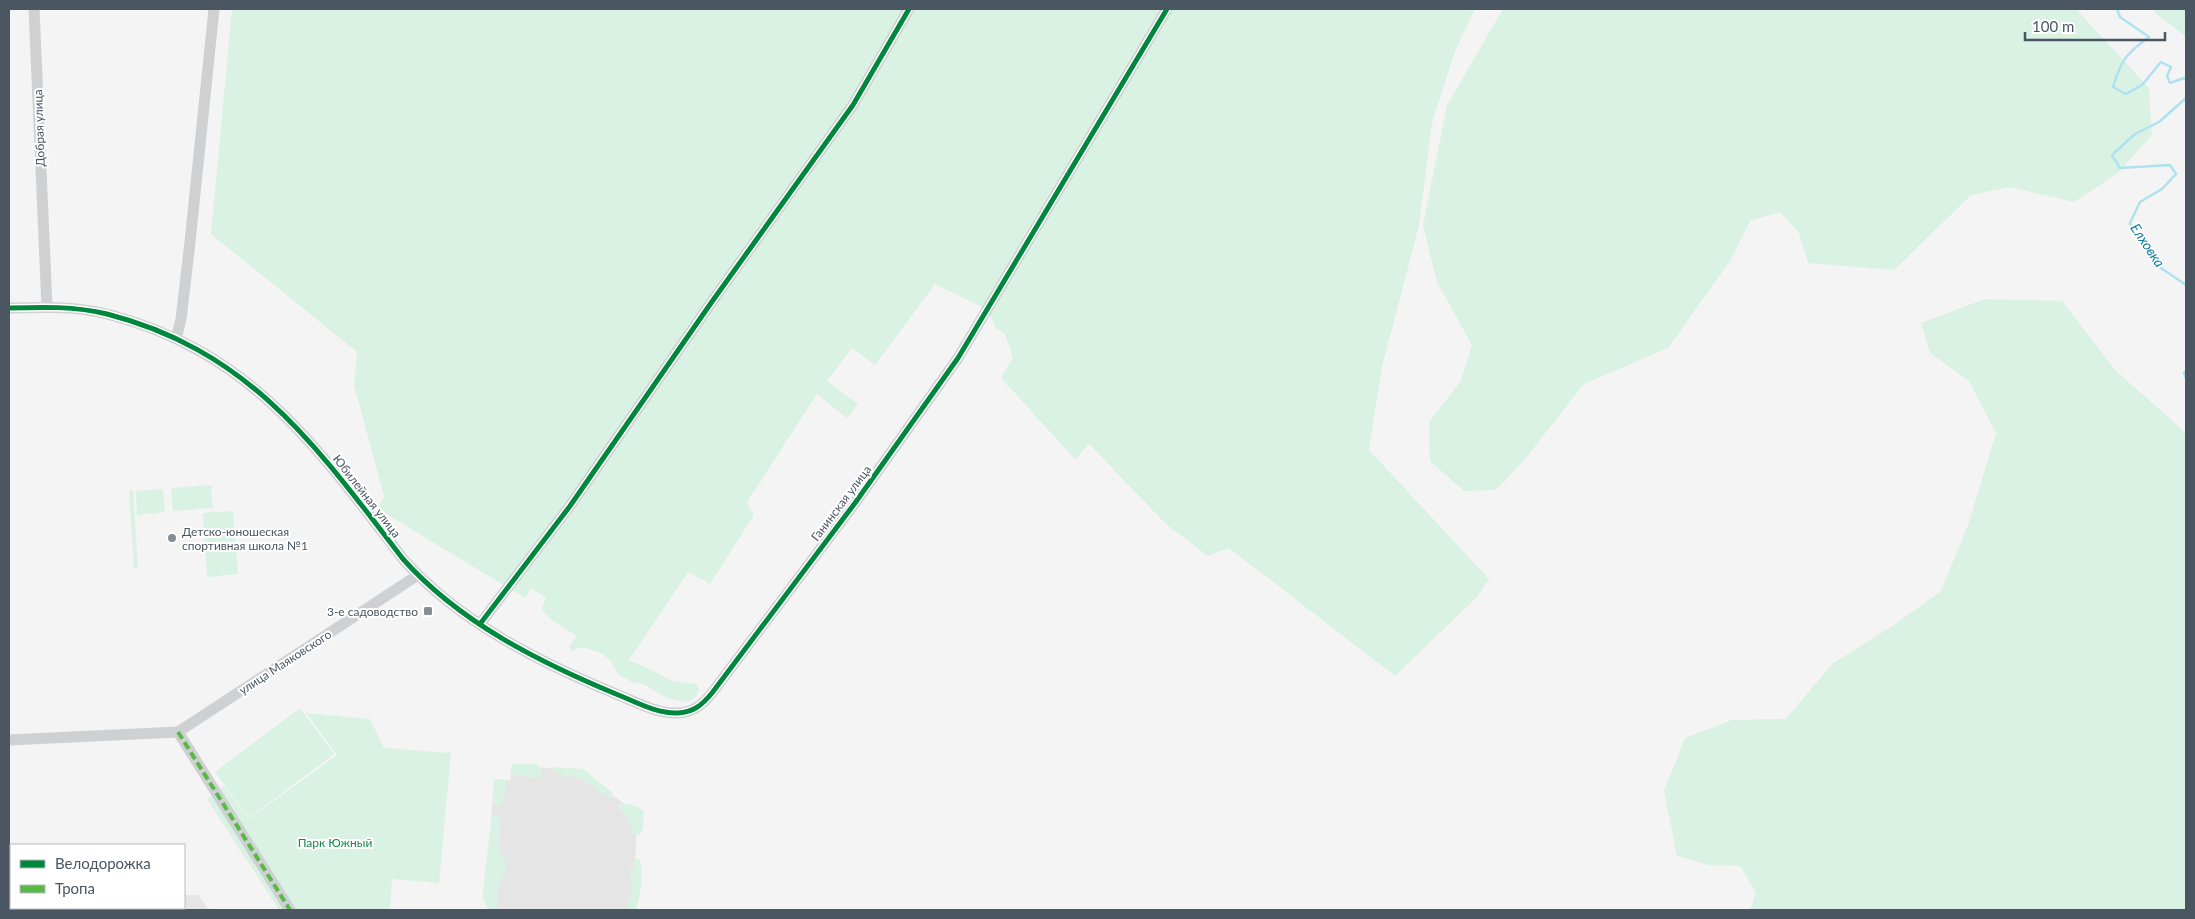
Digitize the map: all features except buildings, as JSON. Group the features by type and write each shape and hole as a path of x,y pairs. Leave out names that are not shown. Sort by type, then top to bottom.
{"street":[{"name":"Добрая улица","path":"34,9 47,307"},
{"path":"176,339 181,320 214,9"},
{"path":"480,624 575,498 716,296 853,106 909,9"},
{"name":"Ганинская улица","path":"704,703 910,428 958,358 988,311 1167,9"},
{"name":"Юбилейная улица","path":"9,308 47,307 106,314 176,339 232,369 293,422 418,575 444,598 480,624 536,658 650,708 678,713 693,710 704,703"},
{"name":"улица Маяковского","path":"178,732 418,575"},
{"path":"9,740 178,732 290,910"}],"shaded area":[{"path":"512,764 580,772 637,813 634,904 630,910 492,910 486,896 494,779 510,780"},
{"path":"185,895 198,895 209,910 130,910 185,909"}],"green space":[{"path":"232,9 1475,9 1455,51 1432,123 1419,225 1382,367 1369,450 1489,579 1477,597 1395,676 1229,548 1208,556 1167,525 1089,444 1075,459 1001,378 1013,358 1005,334 995,327 992,318 982,307 935,284 875,365 852,348 827,381 858,404 847,418 817,394 747,502 754,515 710,584 688,572 629,660 671,681 696,684 699,688 696,697 687,702 667,698 643,684 632,682 618,674 610,660 601,653 582,647 572,651 569,646 577,636 553,621 541,609 546,598 531,588 525,598 378,509 384,496 354,385 357,352 211,234"},
{"path":"1503,9 2076,9 2149,88 2152,135 2118,173 2074,202 2010,187 1971,195 1894,270 1808,263 1799,233 1780,212 1750,221 1730,261 1668,348 1584,384 1525,459 1496,490 1464,491 1430,461 1429,422 1460,382 1472,345 1437,282 1423,225 1447,105"},
{"path":"2154,9 2186,9 2186,37 2155,13"},
{"path":"1985,299 2062,301 2116,371 2186,433 2186,910 1750,910 1756,893 1740,866 1709,865 1677,856 1664,791 1685,738 1732,720 1786,719 1832,664 1894,625 1941,591 1969,522 1996,433 1969,381 1930,353 1921,323"},
{"path":"211,485 213,508 173,511 171,488"},
{"path":"163,489 165,512 137,515 136,491"},
{"path":"129,490 133,490 138,568 134,569"},
{"path":"233,511 238,574 207,577 203,513"},
{"path":"300,708 334,754 249,818 215,772"},
{"name":"Парк Южный","path":"306,713 370,719 384,748 451,753 439,883 392,879 390,910 279,910 207,799 224,786 249,819 337,755"},
{"path":"512,764 537,764 542,772 541,777 533,778 511,774"},
{"path":"553,767 583,769 613,793 610,798 581,779 553,773"},
{"path":"494,779 506,780 507,783 502,804 498,806 493,803"},
{"path":"628,804 638,807 644,812 643,827 640,835 634,834 626,816 618,808 618,805"},
{"path":"496,814 501,817 499,848 507,865 498,888 497,910 488,910 483,898 483,890 492,815"},
{"path":"639,858 642,876 639,899 635,910 626,910 632,890 630,870 633,870 633,861"}],"waterway":[{"name":"Елховка","path":"2117,9 2120,17 2149,37 2125,58 2113,87 2126,94 2142,85 2161,62 2171,67 2167,76 2170,83 2184,78 2186,80"},
{"name":"Елховка","path":"2186,98 2159,122 2135,134 2112,155 2120,168 2170,165 2176,174 2162,189 2140,202 2130,223 2134,233 2158,266 2186,285"},
{"name":"Елховка","path":"2186,371 2184,373 2186,378"}],"marked path":[{"path":"178,732 290,910"}],"cycle path":[{"path":"480,624 570,506 711,303 853,105 909,9"},
{"path":"9,308 46,307 95,311 158,331 202,352 241,378 277,408 310,442 341,479 403,559 425,582 449,602 502,638 587,682 654,710 670,713 689,711 701,704 712,693 855,503 958,358 1167,9"}],"place":[{"name":"Детско-юношеская спортивная школа №1","path":"172,538"},
{"name":"3-е садоводство","path":"428,611"}]}
